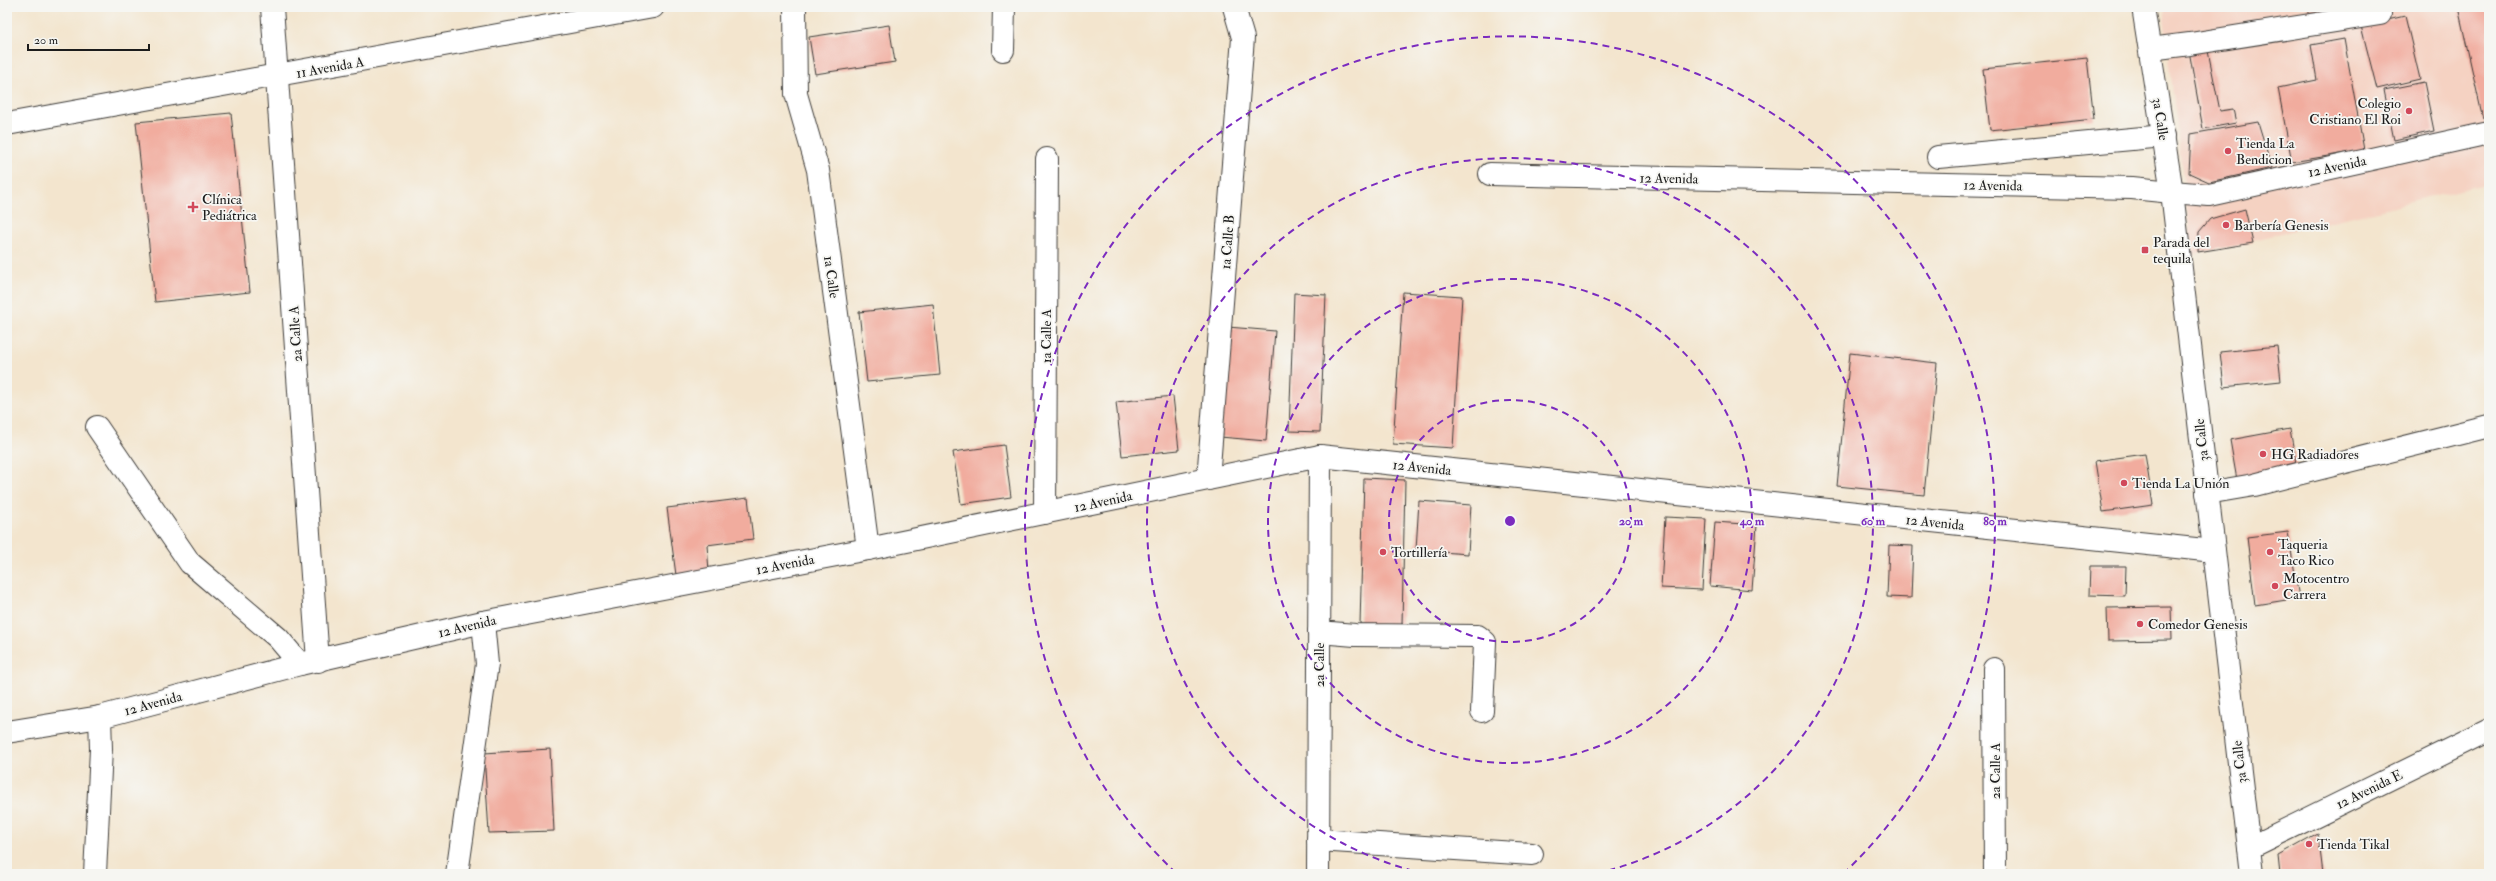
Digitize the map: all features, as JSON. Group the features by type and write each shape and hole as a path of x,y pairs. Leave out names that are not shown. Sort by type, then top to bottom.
{"street":[{"name":"2a Calle A","path":"272,7 309,663"},
{"name":"11 Avenida A","path":"7,124 653,7"},
{"name":"1a Calle","path":"794,7 796,94 818,170 868,548"},
{"path":"1003,50 1004,7"},
{"name":"1a Calle B","path":"1208,479 1243,38 1234,7"},
{"name":"3a Calle","path":"2143,7 2172,192 2252,874"},
{"path":"2150,48 2190,44 2380,14"},
{"name":"12 Avenida","path":"1490,174 2132,188 2208,195 2489,133"},
{"path":"1938,157 2164,136"},
{"name":"1a Calle A","path":"1045,513 1047,159"},
{"path":"2207,493 2254,485 2489,426"},
{"path":"97,427 190,563 309,663"},
{"name":"12 Avenida","path":"7,732 100,717 309,663 483,622 1045,513 1320,456 2214,551"},
{"name":"2a Calle","path":"1318,874 1320,456"},
{"path":"457,874 487,664 483,622"},
{"path":"1320,632 1355,635 1478,636 1485,642 1482,711"},
{"name":"2a Calle A","path":"1994,669 1995,874"},
{"path":"95,874 101,749 100,717"},
{"name":"12 Avenida E","path":"2249,848 2489,730"},
{"path":"1318,840 1532,854"}],"shaded area":[{"path":"2163,7 2489,7 2489,183 2192,255"}],"building":[{"path":"2307,7 2355,7 2310,24"},
{"path":"2458,7 2489,7 2489,117 2483,119"},
{"path":"2405,16 2420,79 2377,89 2361,26"},
{"path":"889,25 895,62 815,74 809,37"},
{"path":"2344,39 2364,150 2292,162 2278,88 2317,80 2311,45"},
{"path":"2188,45 2207,46 2220,111 2233,109 2236,123 2203,129"},
{"path":"2087,58 2094,119 1990,130 1983,69"},
{"name":"Colegio Cristiano El Roi","path":"2424,82 2434,131 2394,140 2384,90"},
{"name":"Clínica Pediátrica","path":"231,113 250,292 155,302 136,122"},
{"name":"Tienda La Bendicion","path":"2258,122 2272,168 2209,182 2189,173 2191,134"},
{"name":"Barbería Genesis","path":"2245,209 2253,243 2198,252 2199,232 2210,219"},
{"path":"1403,292 1462,296 1453,448 1393,444"},
{"path":"1294,293 1326,295 1320,432 1289,431"},
{"path":"933,304 940,375 867,382 859,312"},
{"path":"1228,327 1275,331 1266,441 1220,437"},
{"path":"2277,346 2281,381 2224,387 2220,352"},
{"path":"1850,353 1937,363 1924,495 1837,486"},
{"path":"1173,396 1179,450 1122,456 1116,402"},
{"name":"HG Radiadores","path":"2290,429 2297,469 2237,480 2230,440"},
{"path":"1004,445 1011,497 961,504 953,452"},
{"name":"Tienda La Unión","path":"2145,454 2153,505 2103,512 2095,461"},
{"name":"Tortillería","path":"1364,478 1405,480 1402,625 1360,624"},
{"path":"748,498 753,539 707,545 709,571 676,575 667,508"},
{"path":"1419,501 1471,505 1468,554 1416,550"},
{"path":"1665,517 1706,519 1702,590 1661,588"},
{"path":"1715,522 1757,525 1752,590 1710,586"},
{"path":"2288,532 2299,598 2255,605 2247,537"},
{"path":"1889,545 1913,546 1911,598 1887,597"},
{"path":"2090,566 2126,566 2125,596 2089,595"},
{"name":"Comedor Genesis","path":"2171,607 2172,640 2108,641 2107,608"},
{"path":"550,749 554,831 489,833 484,753"},
{"name":"Tienda Tikal","path":"2318,833 2323,874 2280,874 2278,855"}],"place":[{"name":"Colegio Cristiano El Roi","path":"2409,111"},
{"name":"Tienda La Bendicion","path":"2228,151"},
{"name":"Clínica Pediátrica","path":"193,207"},
{"name":"Barbería Genesis","path":"2226,225"},
{"name":"Parada del tequila","path":"2145,250"},
{"name":"HG Radiadores","path":"2263,454"},
{"name":"Tienda La Unión","path":"2124,483"},
{"name":"Tortillería","path":"1383,552"},
{"name":"Taqueria Taco Rico","path":"2270,552"},
{"name":"Motocentro Carrera","path":"2275,586"},
{"name":"Comedor Genesis","path":"2140,624"},
{"name":"Tienda Tikal","path":"2309,844"}]}
